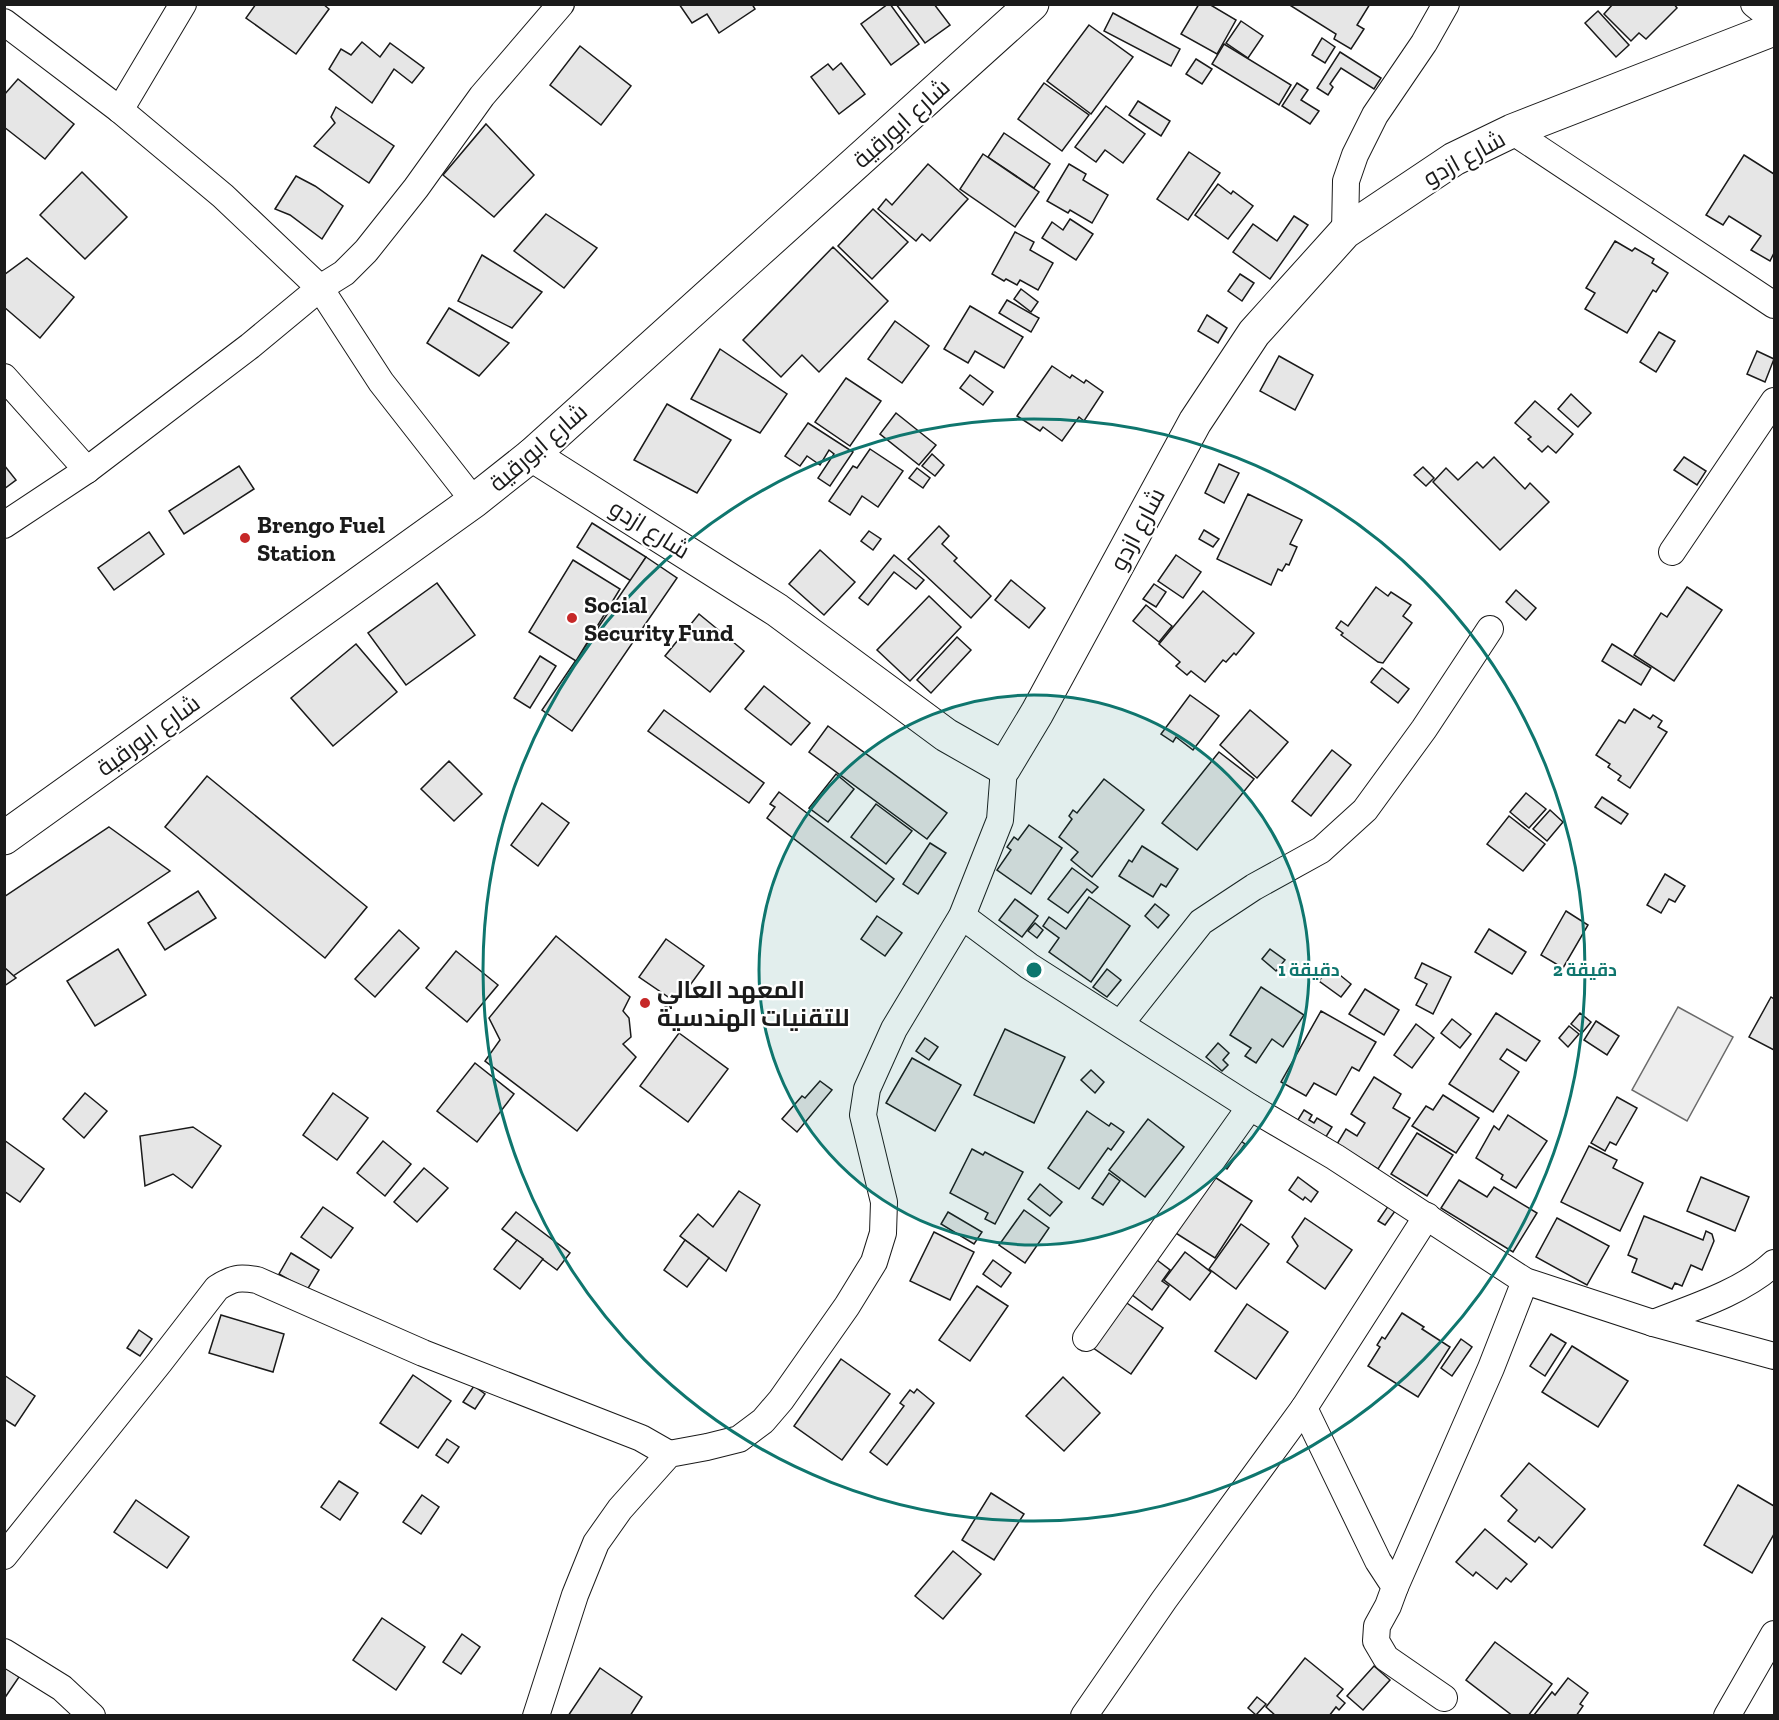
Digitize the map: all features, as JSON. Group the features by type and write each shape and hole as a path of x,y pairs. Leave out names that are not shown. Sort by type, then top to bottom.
{"main road":[{"name":"شارع ابورقية","path":"4,838 474,501 532,455 1032,4"},
{"name":"شارع ازدو","path":"532,455 777,610 946,735 1004,768 1038,713 1195,422 1254,333 1345,232 1454,159 1512,131 1774,29"}],"street":[{"path":"120,110 183,4"},
{"path":"4,525 87,470 250,346 320,288 344,273 366,250 416,188 482,96 561,4"},
{"path":"1345,232 1346,181 1354,155 1375,115 1424,42 1446,4"},
{"path":"1755,4 1774,20"},
{"path":"4,22 120,110 223,196 320,288 381,382 474,501"},
{"path":"1512,131 1774,305"},
{"path":"4,376 87,470"},
{"path":"1672,552 1774,401"},
{"path":"1121,1023 1202,922 1254,887 1321,850 1365,810 1424,729 1490,629"},
{"path":"536,1716 574,1595 596,1544 620,1509 669,1454 739,1438 763,1421 781,1400 847,1306 874,1262 884,1233 884,1202 863,1115 867,1089 894,1029 962,916 1000,820 1004,768"},
{"path":"962,916 1029,966 1250,1107 1335,1157 1525,1281 1653,1323 1774,1356"},
{"path":"1086,1338 1250,1107"},
{"path":"1084,1716 1164,1600 1304,1408 1427,1216"},
{"path":"1653,1323 1732,1291 1774,1263"},
{"path":"4,1556 217,1288 230,1280 242,1278 256,1280 423,1353 641,1438 669,1454"},
{"path":"1444,1698 1386,1658 1376,1641 1377,1626 1388,1606 1491,1368 1525,1281"},
{"path":"1304,1408 1378,1561 1395,1587"},
{"path":"1727,1716 1774,1634"},
{"path":"4,1652 62,1688 92,1716"}],"shaded area":[{"path":"1678,1007 1733,1037 1687,1121 1632,1090"}],"building":[{"path":"256,4 323,4 329,9 296,54 246,18"},
{"path":"679,4 752,4 755,9 719,33 707,14 692,23"},
{"path":"888,4 919,44 891,65 861,24"},
{"path":"896,4 934,4 950,25 925,43"},
{"path":"1199,4 1209,4 1236,20 1217,54 1181,34"},
{"path":"1288,4 1370,4 1357,25 1364,29 1351,49 1334,39 1336,34"},
{"path":"1613,4 1674,4 1677,8 1646,39 1639,33 1631,41 1604,14"},
{"path":"1598,11 1629,45 1616,57 1585,23"},
{"path":"1113,13 1180,49 1171,66 1104,31"},
{"path":"1241,21 1263,36 1248,58 1226,43"},
{"path":"1089,25 1133,57 1091,114 1047,81"},
{"path":"1322,38 1335,47 1325,63 1312,55"},
{"path":"362,42 380,57 390,43 424,68 412,83 394,69 372,103 329,69 341,49 351,55"},
{"path":"1224,44 1291,85 1279,105 1212,64"},
{"path":"580,46 631,86 601,125 550,85"},
{"path":"1340,52 1381,78 1374,89 1341,68 1330,84 1333,87 1328,95 1317,88"},
{"path":"1196,59 1212,69 1202,84 1186,74"},
{"path":"841,63 865,94 839,114 811,77 828,64 833,70"},
{"path":"18,79 74,124 45,159 4,127 4,95"},
{"path":"1044,83 1089,115 1062,151 1018,119"},
{"path":"1297,83 1308,90 1301,100 1319,111 1310,124 1282,106"},
{"path":"1138,101 1170,121 1161,136 1129,115"},
{"path":"1106,106 1145,134 1123,163 1105,150 1096,162 1075,147"},
{"path":"336,107 394,146 369,183 314,146 335,123 331,117"},
{"path":"486,124 534,175 494,217 443,175"},
{"path":"1004,133 1050,164 1034,188 988,157"},
{"path":"1189,152 1220,173 1188,220 1157,199"},
{"path":"983,154 1039,192 1015,227 960,189"},
{"path":"1744,155 1774,174 1774,253 1770,261 1751,250 1761,236 1729,216 1723,225 1706,215"},
{"path":"928,164 968,199 930,241 922,234 916,241 878,209 886,199 892,205"},
{"path":"1069,164 1086,174 1083,180 1108,195 1092,223 1070,210 1068,213 1047,201"},
{"path":"82,172 127,217 85,259 40,215"},
{"path":"296,176 343,206 322,239 290,215 275,209"},
{"path":"1218,184 1231,194 1233,191 1253,206 1228,239 1195,215"},
{"path":"873,209 908,242 872,279 838,246"},
{"path":"546,214 597,248 564,288 514,251"},
{"path":"1294,216 1308,225 1270,279 1233,252 1253,224 1277,241"},
{"path":"1070,219 1093,234 1076,260 1042,238 1052,222 1063,230"},
{"path":"1015,232 1034,242 1030,250 1053,263 1038,290 1020,280 1017,285 992,274"},
{"path":"1615,241 1632,251 1635,248 1654,259 1652,263 1668,273 1656,292 1653,290 1627,333 1585,309 1595,293 1586,288"},
{"path":"833,247 888,301 819,372 802,355 781,377 743,340"},
{"path":"482,255 542,292 512,328 458,301"},
{"path":"27,258 74,297 40,338 4,307 4,275"},
{"path":"1240,274 1254,283 1242,301 1228,291"},
{"path":"1021,289 1038,302 1031,312 1014,299"},
{"path":"1007,300 1039,318 1031,332 999,313"},
{"path":"970,306 1023,337 1004,368 975,351 968,363 944,349"},
{"path":"449,308 509,343 479,376 427,343"},
{"path":"1207,315 1227,328 1218,343 1198,331"},
{"path":"895,321 929,346 902,383 868,359"},
{"path":"1659,332 1675,341 1656,372 1640,362"},
{"path":"720,349 787,394 760,433 691,399"},
{"path":"1757,351 1774,359 1765,382 1747,374"},
{"path":"1279,356 1313,375 1295,410 1260,391"},
{"path":"1052,366 1070,378 1072,375 1084,383 1086,380 1103,392 1084,421 1079,417 1062,441 1043,427 1040,431 1017,416"},
{"path":"970,375 993,392 983,405 960,388"},
{"path":"846,378 881,401 850,446 815,422"},
{"path":"1571,394 1591,413 1578,427 1558,409"},
{"path":"1535,401 1573,434 1556,453 1548,446 1542,452 1528,439 1531,437 1515,423"},
{"path":"667,404 731,440 697,493 634,460"},
{"path":"896,413 936,445 919,465 880,434"},
{"path":"808,423 853,452 830,486 818,478 834,454 829,450 820,465 807,456 800,466 785,456"},
{"path":"870,449 903,471 878,507 862,496 850,515 829,501 853,466 857,468"},
{"path":"932,454 944,465 935,476 922,466"},
{"path":"1494,457 1525,489 1530,483 1549,502 1500,550 1433,482 1446,468 1458,480 1477,462 1483,468"},
{"path":"1684,457 1706,471 1697,485 1674,470"},
{"path":"1219,464 1239,473 1224,503 1205,493"},
{"path":"4,465 16,480 4,489"},
{"path":"239,466 254,489 184,534 169,511"},
{"path":"1423,467 1434,478 1426,486 1414,475"},
{"path":"917,468 930,478 923,488 909,478"},
{"path":"1248,494 1302,520 1290,544 1297,547 1289,565 1286,564 1282,571 1278,569 1271,585 1217,559"},
{"path":"592,523 646,557 631,581 577,547"},
{"path":"939,526 949,536 942,544 957,558 954,561 991,596 971,618 908,559"},
{"path":"1204,530 1219,539 1213,547 1199,539"},
{"path":"869,531 881,539 873,550 861,541"},
{"path":"149,532 164,554 114,590 98,568"},
{"path":"820,550 855,582 824,615 789,584"},
{"path":"894,555 924,580 916,589 894,572 868,605 859,598"},
{"path":"1176,555 1201,572 1183,598 1158,581"},
{"path":"646,557 677,578 572,731 542,710"},
{"path":"573,560 620,589 576,661 529,632"},
{"path":"1011,580 1045,608 1029,628 995,600"},
{"path":"437,583 475,635 406,685 368,633"},
{"path":"1154,584 1166,592 1156,607 1143,599"},
{"path":"1376,587 1388,596 1391,592 1411,605 1403,616 1412,623 1383,663 1378,662 1341,635 1343,633 1336,628 1341,621 1348,626"},
{"path":"1687,587 1722,610 1674,681 1634,655 1661,613 1667,617"},
{"path":"1516,590 1536,608 1526,620 1506,602"},
{"path":"1203,591 1254,633 1236,655 1234,653 1226,662 1223,660 1205,682 1191,671 1187,675 1176,666 1180,662 1159,644"},
{"path":"929,596 961,627 910,681 877,650"},
{"path":"1146,605 1172,626 1159,642 1133,621"},
{"path":"699,614 744,651 710,692 665,656"},
{"path":"957,637 971,650 931,693 917,680"},
{"path":"356,644 397,692 333,746 291,698"},
{"path":"1612,644 1651,668 1641,685 1602,661"},
{"path":"540,656 556,666 530,708 514,698"},
{"path":"1382,668 1409,689 1398,703 1371,682"},
{"path":"764,686 810,723 791,745 745,709"},
{"path":"1190,695 1219,716 1193,750 1176,737 1173,742 1161,734"},
{"path":"1634,709 1650,719 1653,715 1662,721 1658,727 1667,732 1630,788 1618,780 1621,776 1608,767 1610,764 1596,755 1619,720 1625,723"},
{"path":"664,710 764,783 749,803 648,731"},
{"path":"1250,710 1288,742 1257,778 1220,745"},
{"path":"828,726 947,813 927,839 809,752"},
{"path":"1332,750 1351,765 1311,816 1292,801"},
{"path":"1219,752 1254,779 1197,850 1162,823"},
{"path":"449,761 482,794 454,821 421,789"},
{"path":"836,774 854,789 828,822 809,808"},
{"path":"207,776 367,907 325,958 165,827"},
{"path":"1104,779 1144,810 1092,877 1071,860 1078,852 1059,837 1072,819 1069,816 1073,810 1077,813"},
{"path":"779,792 894,879 876,902 767,818 775,807 770,804"},
{"path":"1526,793 1546,809 1529,828 1510,812"},
{"path":"1602,797 1628,814 1621,824 1595,807"},
{"path":"542,803 569,823 538,866 511,845"},
{"path":"876,804 912,831 886,864 851,837"},
{"path":"1550,810 1563,822 1547,841 1533,829"},
{"path":"1509,816 1545,844 1523,871 1487,844"},
{"path":"1029,825 1062,848 1031,894 997,870 1011,850 1007,847 1014,837 1018,840"},
{"path":"109,827 170,871 13,976 4,968 4,897"},
{"path":"930,843 946,853 918,894 903,884"},
{"path":"1142,846 1178,869 1166,887 1161,884 1153,897 1119,876"},
{"path":"1072,868 1098,887 1092,893 1087,889 1068,913 1048,899"},
{"path":"1665,874 1685,886 1675,902 1669,899 1661,913 1647,905"},
{"path":"198,891 216,918 165,950 148,923"},
{"path":"1089,897 1130,926 1091,982 1049,952 1059,938 1043,926 1049,917 1066,929"},
{"path":"1015,899 1038,916 1022,937 999,920"},
{"path":"1155,904 1169,915 1158,928 1145,916"},
{"path":"1566,911 1588,925 1563,968 1541,955"},
{"path":"877,916 902,933 885,956 861,939"},
{"path":"1035,923 1043,930 1037,938 1028,931"},
{"path":"1489,929 1526,952 1512,974 1475,952"},
{"path":"399,930 419,948 375,997 355,979"},
{"path":"556,936 630,997 623,1011 629,1018 631,1037 623,1044 636,1057 577,1131 485,1061 500,1040 489,1018"},
{"path":"666,939 704,966 677,1003 639,977"},
{"path":"118,949 146,995 95,1026 67,981"},
{"path":"1270,949 1285,960 1276,971 1262,959"},
{"path":"456,951 498,985 467,1022 426,988"},
{"path":"1422,963 1451,977 1433,1014 1416,1005 1427,984 1415,978"},
{"path":"4,967 16,978 4,986"},
{"path":"1330,967 1351,984 1341,997 1319,981"},
{"path":"1107,969 1121,980 1107,997 1093,987"},
{"path":"1261,987 1304,1015 1283,1047 1272,1039 1256,1063 1245,1056 1251,1048 1230,1035"},
{"path":"1365,989 1399,1010 1384,1035 1349,1014"},
{"path":"1771,997 1774,999 1774,1050 1749,1037"},
{"path":"1321,1011 1376,1042 1359,1071 1352,1067 1336,1095 1314,1083 1306,1096 1281,1082"},
{"path":"1496,1013 1540,1041 1526,1061 1507,1049 1500,1059 1519,1072 1493,1112 1449,1084"},
{"path":"1580,1013 1591,1022 1582,1033 1571,1024"},
{"path":"1452,1019 1471,1034 1460,1048 1441,1033"},
{"path":"1596,1021 1619,1036 1607,1055 1584,1040"},
{"path":"1416,1024 1434,1038 1412,1068 1394,1055"},
{"path":"1569,1026 1579,1034 1568,1047 1559,1038"},
{"path":"1005,1029 1065,1057 1034,1123 974,1095"},
{"path":"679,1033 728,1069 688,1122 640,1086"},
{"path":"925,1038 938,1047 929,1060 916,1051"},
{"path":"1218,1043 1229,1053 1223,1060 1228,1065 1222,1071 1206,1057"},
{"path":"912,1058 961,1085 935,1131 886,1103"},
{"path":"475,1063 514,1094 477,1142 437,1111"},
{"path":"1091,1070 1104,1082 1095,1093 1081,1080"},
{"path":"1374,1077 1401,1094 1393,1108 1410,1118 1378,1169 1337,1144 1346,1129 1357,1136 1365,1123 1351,1114"},
{"path":"820,1081 832,1090 797,1132 782,1119 802,1096 805,1098"},
{"path":"85,1093 107,1111 84,1138 63,1119"},
{"path":"333,1093 368,1118 337,1160 303,1135"},
{"path":"1443,1095 1479,1118 1456,1153 1412,1126 1426,1106 1433,1110"},
{"path":"1617,1097 1637,1108 1616,1145 1610,1142 1605,1151 1591,1143"},
{"path":"1304,1110 1312,1115 1309,1120 1314,1123 1317,1118 1332,1127 1324,1140 1296,1123"},
{"path":"1087,1111 1109,1126 1111,1123 1124,1132 1111,1150 1108,1148 1079,1189 1048,1168"},
{"path":"1508,1115 1547,1141 1516,1188 1501,1179 1503,1175 1476,1158 1494,1126 1499,1130"},
{"path":"1148,1119 1184,1147 1145,1197 1109,1170"},
{"path":"193,1127 221,1146 192,1188 173,1174 145,1186 140,1136"},
{"path":"1417,1133 1453,1155 1427,1196 1391,1174"},
{"path":"1235,1137 1245,1144 1227,1169 1217,1162"},
{"path":"4,1140 44,1169 20,1202 4,1191"},
{"path":"383,1141 411,1164 385,1196 357,1173"},
{"path":"1589,1146 1617,1160 1613,1168 1643,1183 1620,1231 1561,1202"},
{"path":"972,1149 983,1155 985,1152 1023,1172 995,1224 985,1219 988,1213 950,1193"},
{"path":"424,1168 448,1188 417,1222 394,1202"},
{"path":"1109,1173 1120,1181 1103,1205 1092,1198"},
{"path":"1213,1176 1252,1201 1215,1258 1171,1230"},
{"path":"1298,1177 1318,1192 1311,1202 1305,1197 1303,1200 1289,1190"},
{"path":"1701,1177 1749,1197 1735,1231 1687,1211"},
{"path":"1459,1180 1487,1197 1494,1187 1537,1213 1513,1252 1441,1208"},
{"path":"1040,1184 1062,1202 1050,1216 1028,1199"},
{"path":"739,1191 760,1205 726,1271 680,1236 698,1214 713,1227"},
{"path":"1391,1202 1398,1207 1385,1225 1378,1221"},
{"path":"323,1207 353,1228 331,1258 301,1237"},
{"path":"1024,1210 1049,1228 1025,1263 999,1245"},
{"path":"516,1212 570,1253 557,1270 502,1229"},
{"path":"948,1212 982,1232 974,1244 941,1224"},
{"path":"1644,1216 1703,1240 1706,1231 1712,1234 1714,1241 1702,1270 1691,1265 1682,1286 1675,1283 1672,1289 1632,1272 1637,1259 1628,1255"},
{"path":"1305,1218 1352,1250 1325,1289 1287,1262 1298,1246 1292,1237"},
{"path":"1557,1218 1609,1246 1587,1285 1536,1257"},
{"path":"1241,1224 1269,1244 1236,1289 1209,1269"},
{"path":"934,1232 974,1252 950,1300 910,1281"},
{"path":"517,1240 543,1259 520,1289 494,1269"},
{"path":"685,1240 709,1258 687,1287 664,1270"},
{"path":"1185,1252 1211,1272 1190,1300 1164,1280"},
{"path":"291,1253 319,1270 307,1290 279,1274"},
{"path":"1153,1257 1170,1270 1162,1281 1169,1286 1152,1310 1127,1291"},
{"path":"993,1260 1011,1273 1001,1287 983,1274"},
{"path":"977,1286 1008,1306 970,1361 939,1340"},
{"path":"1118,1297 1163,1328 1131,1374 1086,1343"},
{"path":"1247,1304 1288,1332 1256,1379 1215,1351"},
{"path":"1402,1313 1450,1347 1418,1397 1368,1366 1380,1347 1377,1345 1382,1337 1385,1339"},
{"path":"221,1315 284,1334 273,1372 209,1353"},
{"path":"139,1330 152,1339 140,1356 127,1348"},
{"path":"1551,1334 1566,1343 1545,1376 1530,1366"},
{"path":"1461,1339 1472,1347 1452,1376 1441,1368"},
{"path":"1572,1346 1628,1381 1598,1427 1542,1392"},
{"path":"841,1359 890,1394 842,1460 794,1426"},
{"path":"4,1375 35,1396 15,1426 4,1419"},
{"path":"413,1375 451,1401 418,1448 380,1423"},
{"path":"1063,1377 1100,1413 1064,1451 1026,1416"},
{"path":"474,1386 485,1394 475,1409 463,1402"},
{"path":"917,1389 934,1403 887,1465 870,1452 904,1406 900,1403 910,1390 914,1393"},
{"path":"447,1439 459,1447 448,1463 436,1455"},
{"path":"1529,1463 1585,1509 1552,1548 1539,1537 1535,1542 1508,1521 1517,1510 1501,1496"},
{"path":"339,1481 358,1493 340,1520 321,1507"},
{"path":"1738,1485 1774,1506 1774,1534 1752,1573 1704,1545"},
{"path":"991,1493 1024,1514 994,1560 962,1540"},
{"path":"422,1495 439,1507 421,1534 403,1522"},
{"path":"136,1500 189,1537 167,1568 114,1532"},
{"path":"1485,1529 1527,1564 1511,1582 1506,1578 1497,1589 1476,1572 1473,1576 1456,1562"},
{"path":"953,1551 981,1574 943,1619 915,1596"},
{"path":"382,1618 425,1647 396,1690 353,1660"},
{"path":"462,1634 480,1647 461,1674 443,1662"},
{"path":"1495,1642 1552,1684 1528,1716 1513,1716 1466,1680"},
{"path":"1305,1658 1343,1689 1337,1696 1345,1703 1339,1710 1336,1707 1329,1716 1276,1716 1266,1707"},
{"path":"1374,1666 1390,1680 1363,1710 1347,1696"},
{"path":"4,1667 19,1677 4,1699"},
{"path":"600,1668 642,1697 630,1716 568,1716"},
{"path":"1568,1678 1588,1693 1580,1704 1583,1706 1576,1716 1534,1715 1552,1692 1555,1695"},
{"path":"1257,1697 1266,1704 1256,1715 1248,1708"}],"place":[{"name":"Brengo Fuel Station","path":"245,538"},
{"name":"Social Security Fund","path":"572,618"},
{"name":"المعهد العالي للتقنيات الهندسية","path":"645,1003"}]}
